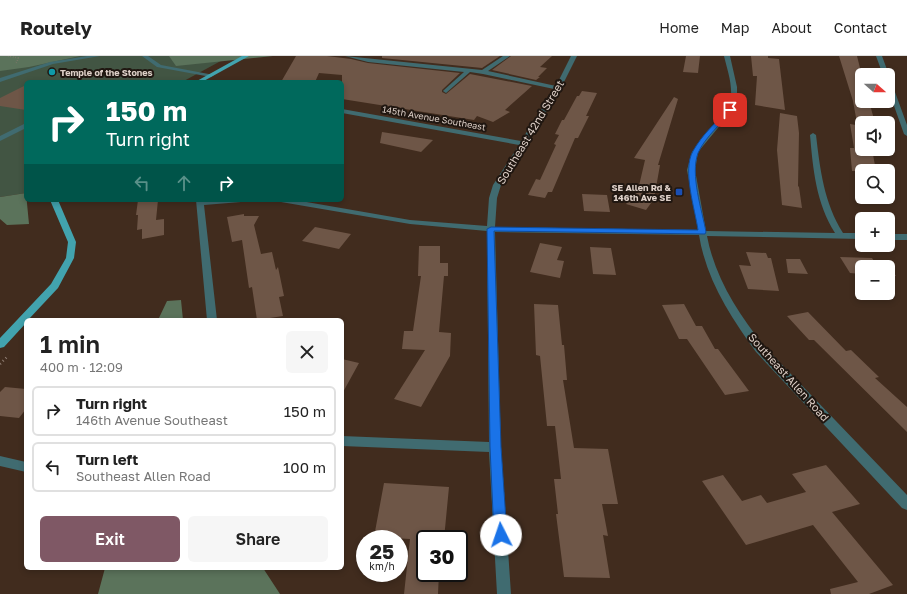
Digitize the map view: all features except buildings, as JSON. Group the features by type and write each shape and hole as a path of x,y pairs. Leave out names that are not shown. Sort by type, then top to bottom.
{"main road":[{"path":"202,80 246,56"},
{"path":"25,318 55,286 70,258 72,242 55,202"},
{"path":"0,344 24,319"}],"street":[{"path":"0,80 52,63 97,56"},
{"path":"145,56 159,66 211,75"},
{"path":"348,56 368,60 484,72 558,88"},
{"path":"484,72 507,56"},
{"name":"Southeast 42nd Street","path":"504,594 495,447 491,229 493,198 497,185 558,88 574,56"},
{"name":"Southeast Allen Road","path":"727,56 734,87 734,102 730,110 695,152 691,170 702,232 718,284 743,326 760,349 907,504"},
{"path":"879,56 883,68"},
{"path":"446,91 468,70"},
{"path":"895,101 907,134"},
{"name":"145th Avenue Southeast","path":"344,111 522,143"},
{"path":"0,139 24,126"},
{"path":"13,133 24,135"},
{"path":"813,136 816,172 822,194 834,226 840,235"},
{"path":"201,202 212,318"},
{"path":"293,202 410,222 491,229 855,236"},
{"path":"895,237 907,237"},
{"path":"344,441 495,447"},
{"path":"0,461 24,466"}],"path":[{"path":"8,56 18,58 17,62 11,64"}],"green space":[{"path":"0,56 230,56 186,80 24,80 24,193 0,197"},
{"path":"0,56 80,56 29,67 0,71"},
{"path":"169,56 273,56 176,66"},
{"path":"24,193 24,202 27,202 29,224 7,225 0,219 0,197"},
{"path":"181,300 183,318 159,318 167,301"},
{"path":"104,570 264,570 280,594 98,594"}],"place":[{"name":"Temple of the Stones","path":"52,72"},
{"name":"SE Allen Rd & 146th Ave SE","path":"679,192"}],"route":[{"path":"501,535 495,447 491,229 702,232 691,170 695,152 730,110"}]}
